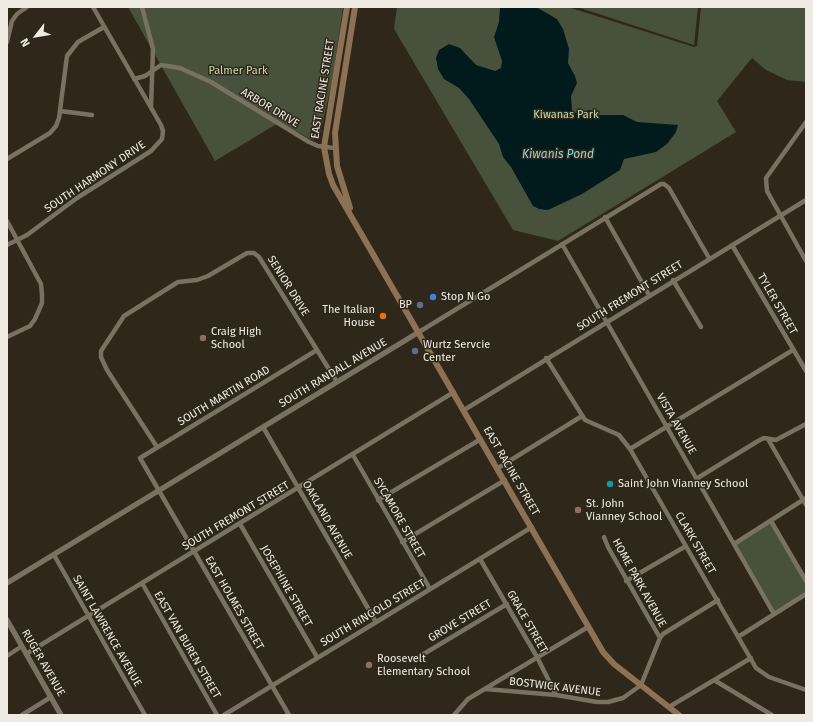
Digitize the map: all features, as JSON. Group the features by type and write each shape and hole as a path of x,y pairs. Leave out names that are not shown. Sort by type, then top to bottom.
{"main road":[{"name":"EAST RACINE STREET","path":"347,7 324,147 329,174 333,185 352,215 588,627 607,657 679,715"},
{"name":"EAST RACINE STREET","path":"352,215 340,179 334,148 336,121 354,7"}],"street":[{"path":"7,42 12,21 17,14 27,7"},
{"name":"SOUTH HARMONY DRIVE","path":"7,245 18,241 77,198 151,151 162,139 163,131 151,108 93,7"},
{"path":"142,7 153,49 151,108"},
{"path":"7,159 50,133 56,126 60,111 64,66 67,56 78,42 104,27"},
{"name":"ARBOR DRIVE","path":"153,70 161,65 169,66 198,76 309,142 324,147 334,148"},
{"path":"134,79 145,76 153,70"},
{"path":"60,111 92,115"},
{"path":"806,122 804,127 772,167 766,178 767,191 806,261"},
{"name":"SOUTH RANDALL AVENUE","path":"7,583 661,184 664,184 669,188 709,258"},
{"name":"SOUTH FREMONT STREET","path":"464,410 546,358 806,200"},
{"path":"605,217 649,295"},
{"path":"7,221 41,284 42,304 30,326 7,337"},
{"name":"VISTA AVENUE","path":"562,244 774,614"},
{"name":"TYLER STREET","path":"732,245 806,371"},
{"name":"SENIOR DRIVE","path":"157,447 107,370 101,354 104,344 121,318 171,286 183,281 197,280 208,276 248,253 257,254 337,382"},
{"path":"674,280 701,327"},
{"name":"SOUTH MARTIN ROAD","path":"140,458 317,350"},
{"path":"630,449 793,350"},
{"name":"CLARK STREET","path":"546,358 582,416 592,425 619,435 630,449 738,637 762,674 806,690"},
{"name":"SOUTH FREMONT STREET","path":"26,654 353,456 454,392"},
{"path":"498,468 582,416"},
{"path":"696,479 758,440 776,440 806,424"},
{"name":"OAKLAND AVENUE","path":"264,427 376,622"},
{"path":"378,500 481,439"},
{"path":"768,439 804,499 806,505"},
{"name":"SYCAMORE STREET","path":"353,456 430,589"},
{"name":"EAST HOLMES STREET","path":"140,458 290,715"},
{"path":"402,542 505,480"},
{"path":"734,544 804,499"},
{"path":"771,521 806,581"},
{"name":"JOSEPHINE STREET","path":"240,524 317,657"},
{"name":"SOUTH RINGOLD STREET","path":"224,715 532,527"},
{"name":"HOME PARK AVENUE","path":"604,537 626,581 660,638"},
{"path":"626,581 686,546"},
{"name":"SAINT LAWRENCE AVENUE","path":"54,555 145,715"},
{"name":"GRACE STREET","path":"480,559 537,657 556,695"},
{"name":"EAST VAN BUREN STREET","path":"142,583 217,715"},
{"path":"738,637 806,594"},
{"path":"641,685 660,638 718,600"},
{"name":"GROVE STREET","path":"422,655 507,604"},
{"name":"RUGER AVENUE","path":"7,620 61,715"},
{"path":"454,715 463,703 588,627"},
{"path":"7,656 22,646"},
{"path":"669,707 751,658"},
{"path":"714,680 772,715"},
{"name":"BOSTWICK AVENUE","path":"485,689 556,695 603,703 623,698 641,685"},
{"path":"22,715 51,697"}],"green space":[{"name":"Palmer Park","path":"128,7 343,7 332,82 319,138 312,140 280,122 215,161"},
{"name":"Kiwanas Park","path":"397,7 568,7 694,47 697,46 701,7 806,7 806,82 787,80 766,70 752,58 717,101 736,132 558,241 513,230 394,29"},
{"path":"577,7 698,7 694,45"},
{"path":"771,521 806,581 806,594 774,614 734,544"}],"water":[{"name":"Kiwanis Pond","path":"500,7 536,7 557,19 563,29 569,49 568,63 577,83 571,96 572,110 574,113 590,110 599,115 623,115 637,122 678,125 676,132 667,144 656,152 624,159 620,170 582,194 548,210 539,209 533,206 511,167 503,157 499,144 469,99 459,88 444,79 438,69 436,58 439,50 449,44 460,48 476,65 495,71 501,68 502,61 494,37 499,22"}],"place":[{"name":"Stop N Go","path":"433,297"},
{"name":"BP","path":"420,305"},
{"name":"The Italian House","path":"383,316"},
{"name":"Craig High School","path":"203,338"},
{"name":"Wurtz Servcie Center","path":"415,351"},
{"name":"Saint John Vianney School","path":"610,484"},
{"name":"St. John Vianney School","path":"578,510"},
{"name":"Roosevelt Elementary School","path":"369,665"}]}
